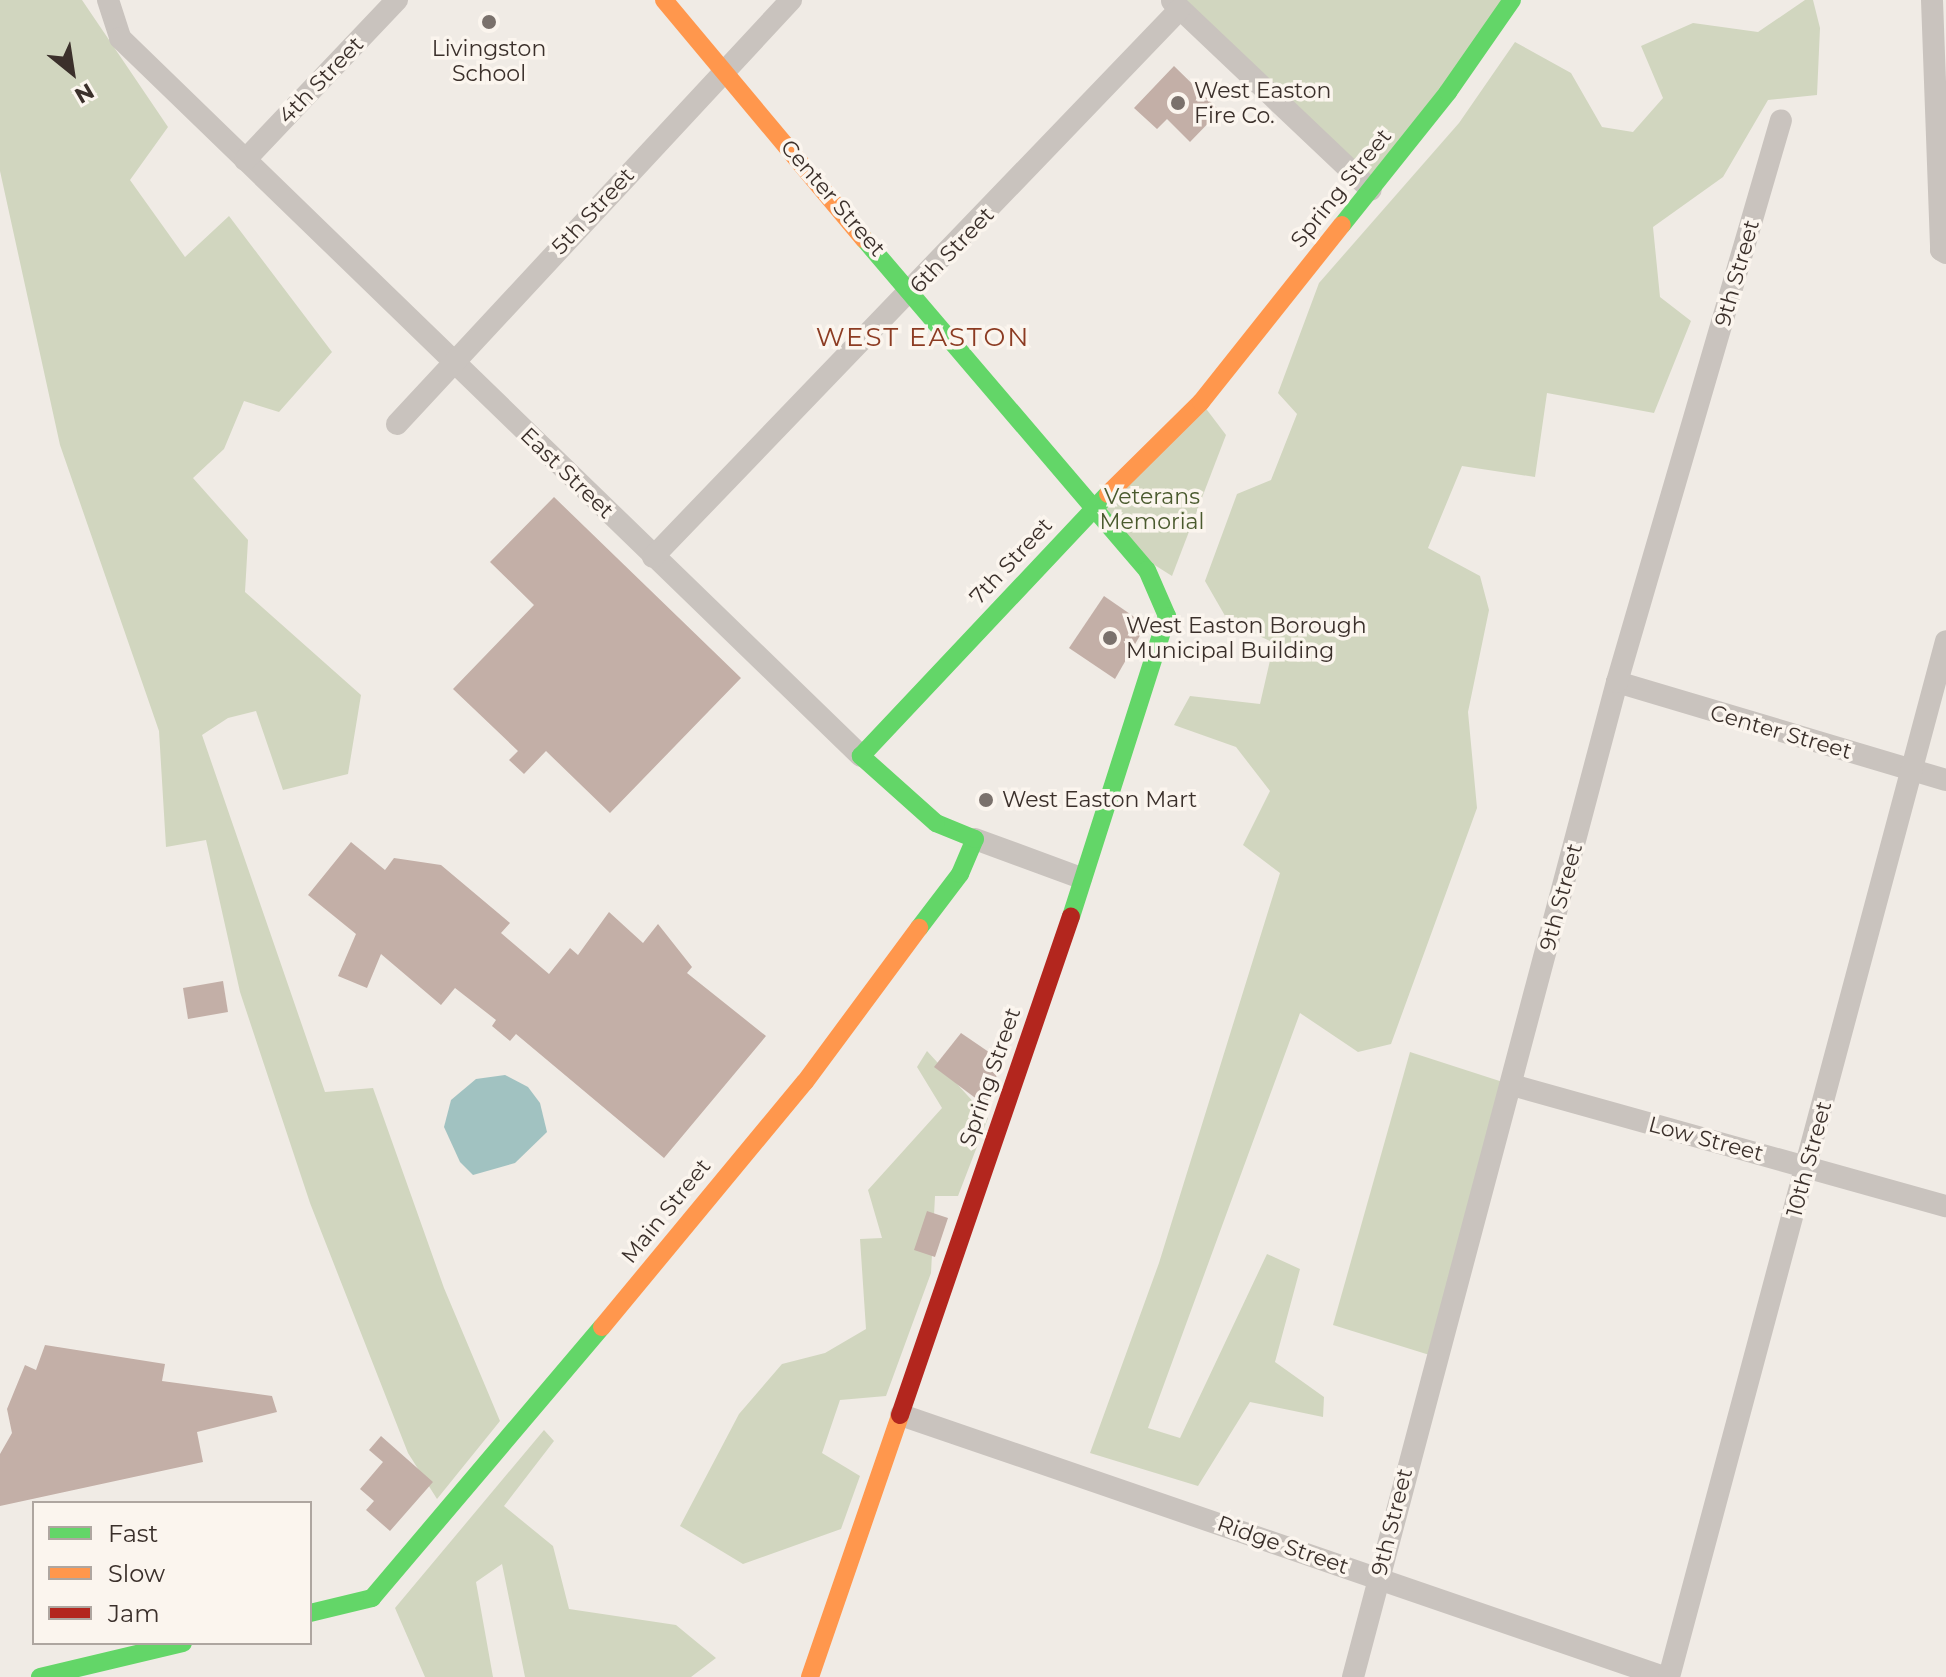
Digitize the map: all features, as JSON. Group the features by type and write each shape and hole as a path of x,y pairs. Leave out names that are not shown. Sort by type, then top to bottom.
{"street":[{"name":"East Street","path":"108,0 120,38 861,756 936,823 1081,878"},
{"name":"4th Street","path":"245,160 397,0"},
{"name":"Center Street","path":"664,0 913,291 1091,510"},
{"name":"5th Street","path":"397,424 791,0"},
{"name":"Spring Street","path":"1201,402 1371,190 1512,0"},
{"path":"1932,0 1944,252"},
{"path":"1175,4 1371,190"},
{"name":"6th Street","path":"653,557 913,291 1175,4"},
{"name":"9th Street","path":"1353,1677 1617,682 1781,120"},
{"name":"7th Street","path":"861,756 1091,510 1201,402"},
{"name":"Spring Street","path":"810,1677 901,1415 1167,616 1147,570 1091,510"},
{"name":"10th Street","path":"1666,1677 1807,1166 1946,641"},
{"name":"Center Street","path":"1617,682 1946,780"},
{"name":"Main Street","path":"312,1613 372,1598 541,1404 805,1082 960,874 975,839"},
{"name":"Low Street","path":"1512,1085 1946,1206"},
{"name":"Ridge Street","path":"901,1415 1666,1677"},
{"path":"40,1677 175,1645"}],"green space":[{"path":"0,0 82,0 168,127 130,180 185,257 229,216 332,352 279,412 244,401 224,449 193,478 248,540 245,592 361,695 348,774 283,790 256,711 228,718 202,735 325,1092 373,1088 444,1288 500,1421 437,1499 408,1453 310,1203 240,992 206,840 166,847 159,731 60,445 0,171"},
{"path":"1172,0 1510,0 1371,190"},
{"path":"1805,0 1813,0 1820,28 1817,95 1768,100 1723,177 1653,227 1660,297 1691,321 1654,413 1547,393 1535,477 1462,466 1428,548 1480,576 1489,610 1468,712 1477,808 1391,1044 1358,1052 1300,1013 1148,1428 1180,1438 1267,1254 1300,1269 1275,1362 1324,1397 1323,1417 1250,1402 1198,1486 1090,1453 1159,1263 1280,873 1243,845 1270,791 1236,747 1174,725 1190,696 1260,704 1274,643 1228,621 1205,581 1237,494 1271,480 1297,414 1278,393 1319,283 1459,123 1515,42 1571,73 1602,127 1633,132 1663,98 1641,46 1693,23 1758,32"},
{"name":"Veterans Memorial","path":"1201,402 1226,435 1172,576 1126,547 1091,510"},
{"path":"927,1051 988,1118 958,1196 935,1196 931,1273 886,1396 840,1400 822,1453 860,1476 841,1529 743,1564 680,1526 739,1414 782,1364 825,1353 866,1329 860,1239 882,1238 868,1190 942,1108 917,1067"},
{"path":"1410,1052 1512,1085 1436,1357 1333,1325"},
{"path":"544,1430 554,1441 504,1506 553,1546 569,1609 676,1625 716,1658 691,1677 525,1677 502,1564 476,1582 493,1677 425,1677 395,1608"}],"water":[{"path":"505,1075 528,1087 540,1103 547,1132 515,1163 473,1175 460,1162 444,1127 451,1100 476,1079"}],"building":[{"path":"1174,66 1220,111 1190,142 1167,119 1157,129 1134,108"},
{"path":"554,497 741,678 610,813 546,751 524,774 509,760 518,751 453,689 534,605 490,562"},
{"name":"West Easton Borough Municipal Building","path":"1104,596 1146,625 1115,679 1069,648"},
{"path":"351,842 385,870 394,858 441,865 510,923 501,933 549,974 570,948 578,955 609,912 643,943 658,924 692,967 687,973 766,1036 664,1158 516,1034 510,1041 492,1026 496,1020 455,988 441,1005 381,954 367,988 338,976 356,934 308,895"},
{"path":"223,981 228,1012 188,1019 183,988"},
{"path":"961,1033 1002,1061 986,1106 934,1067"},
{"path":"927,1211 948,1218 935,1257 914,1250"},
{"path":"45,1345 165,1364 162,1381 272,1396 277,1412 197,1432 203,1462 0,1506 0,1454 12,1433 7,1409 25,1365 36,1370"},
{"path":"381,1436 433,1482 390,1531 366,1510 374,1501 360,1489 383,1462 369,1450"}],"traffic: fast":[{"path":"1342,225 1448,92 1512,0"},
{"path":"864,239 1147,570 1167,616 1071,916"},
{"path":"919,928 960,874 975,839 936,823 861,756 1108,494"},
{"path":"312,1613 372,1598 602,1327"},
{"path":"40,1677 175,1645"}],"traffic: slow":[{"path":"664,0 864,239"},
{"path":"1108,494 1201,402 1342,225"},
{"path":"602,1327 805,1082 919,928"},
{"path":"810,1677 900,1415"}],"traffic: jam":[{"path":"900,1415 1071,916"}],"place":[{"name":"Livingston School","path":"489,22"},
{"name":"West Easton Fire Co.","path":"1178,103"},
{"name":"West Easton Borough Municipal Building","path":"1110,638"},
{"name":"West Easton Mart","path":"986,800"}],"district":[{"name":"WEST EASTON","path":"923,338"}]}
